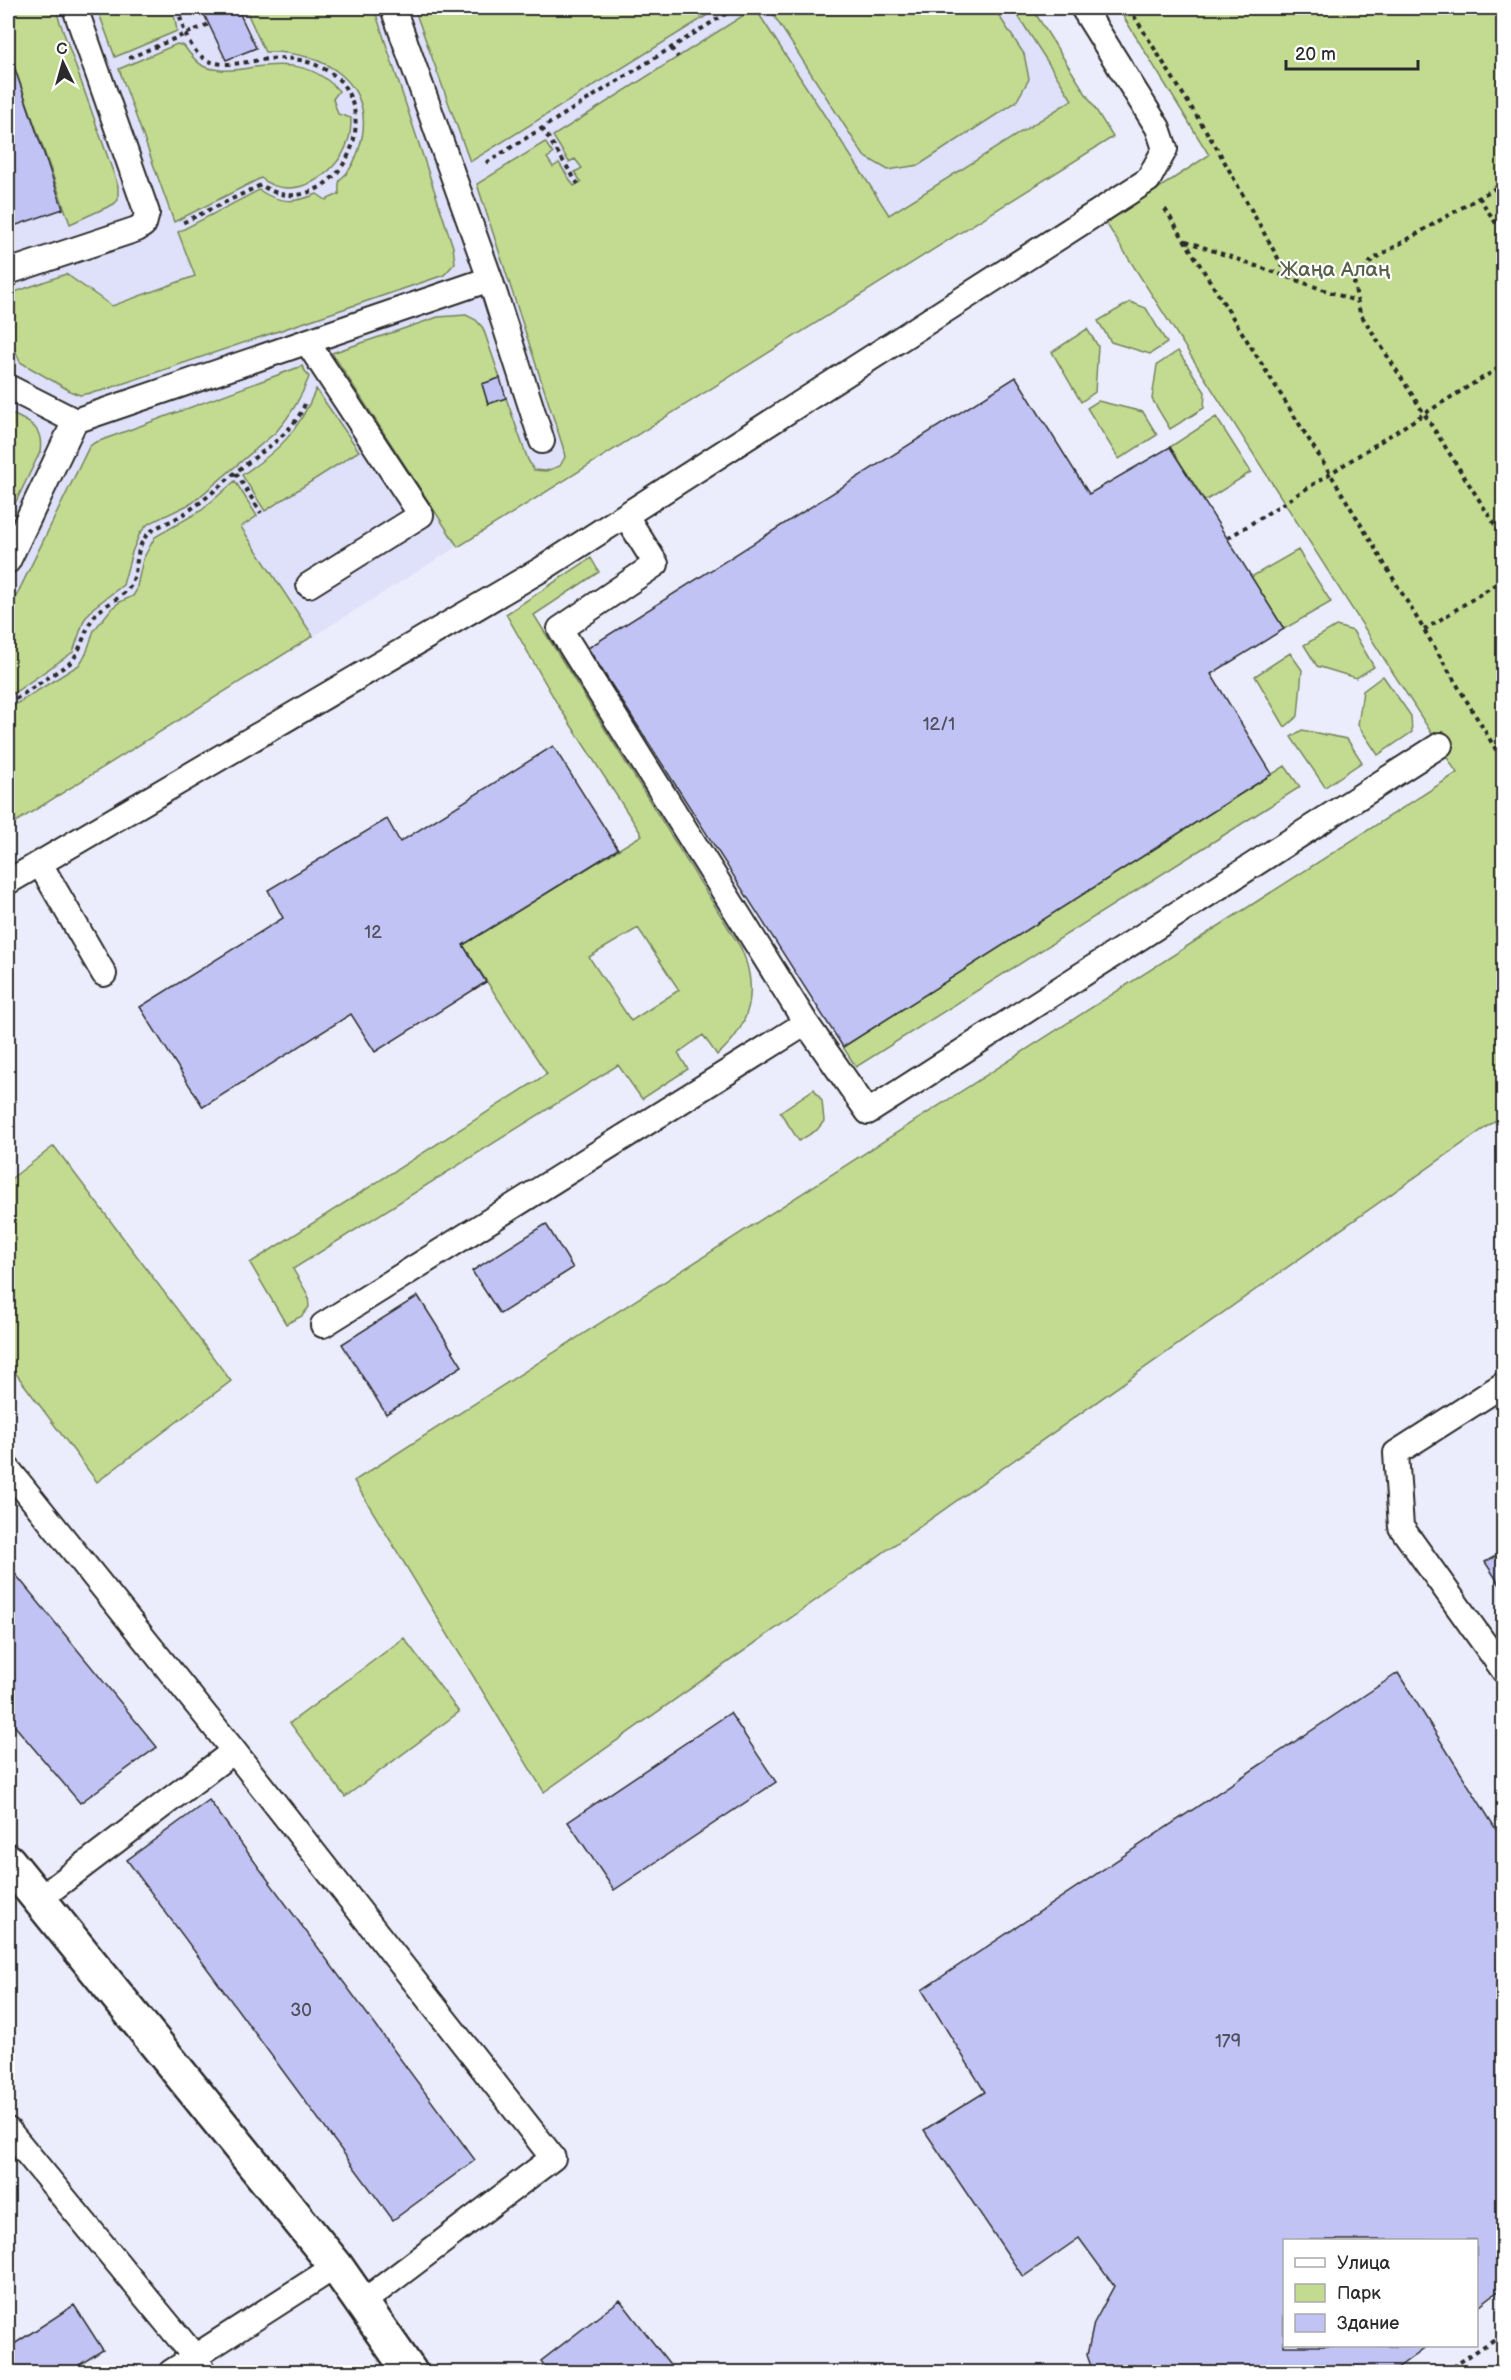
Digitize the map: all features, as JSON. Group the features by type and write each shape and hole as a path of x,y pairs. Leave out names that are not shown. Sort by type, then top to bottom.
{"street":[{"path":"8,1861 336,2266 410,2373"}],"lane":[{"path":"8,272 137,229 144,224 147,213 75,8"},
{"path":"393,8 490,279 542,441"},
{"path":"8,882 542,569 1148,180 1165,149 1158,128 1083,8"},
{"path":"8,561 75,422 490,279"},
{"path":"307,342 421,514 309,585"},
{"path":"8,387 75,422"},
{"path":"626,516 656,564 560,629 806,1023 868,1112 1440,746"},
{"path":"40,864 104,974"},
{"path":"323,1326 806,1023"},
{"path":"1503,1384 1396,1453 1401,1527 1503,1671"},
{"path":"8,1469 234,1751 553,2158 363,2302"},
{"path":"39,1899 234,1751"},
{"path":"8,2130 199,2365"},
{"path":"171,2373 199,2365 336,2266"}],"path":[{"path":"137,229 176,227 261,185 281,195 296,195 312,191 335,176 352,149 357,133 357,117 342,82 325,69 291,58 226,65 210,62 198,56 185,34 178,8"},
{"path":"483,165 735,8"},
{"path":"1129,8 1218,150 1289,278"},
{"path":"97,72 209,24"},
{"path":"671,48 678,57"},
{"path":"542,128 578,184"},
{"path":"1148,180 1331,475 1503,763"},
{"path":"1503,183 1372,260 1354,284 1360,313 1503,539"},
{"path":"1479,197 1503,236"},
{"path":"1185,241 1358,302"},
{"path":"8,704 77,656 95,615 130,585 138,551 149,532 200,503 269,448 287,430 303,407 321,363"},
{"path":"1228,538 1503,365"},
{"path":"236,473 261,513"},
{"path":"1424,630 1503,579"},
{"path":"1445,2373 1503,2333"}],"shaded area":[{"path":"8,8 1032,8 1113,137 8,827"}],"green space":[{"path":"8,8 55,8 118,186 118,200 114,204 70,224 8,49"},
{"path":"97,8 173,8 177,31 115,57"},
{"path":"245,8 374,8 453,247 455,263 444,275 101,391 80,395 72,392 20,362 8,333 9,294 66,274 112,306 195,276 178,232 259,190 281,200 302,199 317,194 326,200 339,194 340,180 355,159 363,126 361,106 354,89 342,75 326,64 287,53 265,52"},
{"path":"414,8 719,8 470,162"},
{"path":"755,8 889,215 1072,100 1013,8 1032,8 1113,137 458,547 332,353 438,317 466,315 476,320 483,328 500,378 482,384 488,404 506,398 528,460 534,470 546,471 560,466 565,457 563,447 477,184 545,142 553,154 547,158 553,167 559,163 574,186 581,182 575,172 582,168 575,159 569,162 553,136"},
{"path":"769,8 994,8 1024,54 1029,79 1016,102 919,165 888,170 864,156"},
{"name":"Жаңа Алаң","path":"1118,8 1503,8 1503,1115 544,1792 354,1481 1457,773 1106,223 1209,155"},
{"path":"177,44 184,46 197,62 210,68 229,70 278,65 300,67 311,70 330,82 339,91 333,99 338,114 351,118 350,136 335,165 324,175 300,187 286,188 273,185 261,178 174,222 119,69"},
{"path":"1130,302 1146,308 1167,343 1150,354 1111,342 1098,321"},
{"path":"1087,329 1098,346 1095,392 1081,402 1052,352"},
{"path":"1178,351 1205,392 1204,408 1170,429 1152,399 1157,365"},
{"path":"302,366 309,377 295,406 276,432 192,503 148,524 140,533 132,552 123,585 93,608 84,620 73,652 8,697 8,613 89,447 94,443"},
{"path":"316,389 359,451 265,511 242,475 278,448 287,438 302,417"},
{"path":"1098,401 1143,412 1157,435 1119,459 1087,408"},
{"path":"8,412 33,426 40,436 41,443 40,452 8,518"},
{"path":"1216,417 1251,472 1205,501 1170,447"},
{"path":"235,481 257,516 241,527 313,636 8,827 8,709 79,665 86,654 94,630 112,608 133,596 136,591 143,559 155,537 202,510"},
{"path":"1298,550 1331,602 1284,629 1251,577"},
{"path":"591,558 599,572 534,615 741,948 750,978 748,1006 744,1020 729,1044 717,1055 703,1035 678,1053 688,1069 642,1099 618,1065 293,1269 308,1295 309,1307 302,1316 286,1324 250,1263 547,1074 463,945 642,835 558,705 506,614","holes":["638,928 679,990 631,1021 589,957"]},
{"path":"1336,626 1353,631 1374,667 1356,678 1317,666 1304,645"},
{"path":"1290,653 1302,670 1298,716 1285,727 1255,676"},
{"path":"1383,676 1411,716 1412,732 1378,755 1358,725 1363,691"},
{"path":"1302,730 1347,739 1362,762 1325,787 1291,737"},
{"path":"1285,766 1300,787 856,1067 843,1047"},
{"path":"814,1089 822,1101 824,1121 817,1130 799,1141 780,1112"},
{"path":"54,1146 231,1381 97,1482 8,1363 8,1181"},
{"path":"404,1638 459,1712 345,1797 290,1723"}],"building":[{"path":"201,8 237,8 256,48 226,60"},
{"path":"8,49 63,209 8,228"},
{"path":"1016,377 1089,494 1170,447 1284,629 1211,674 1272,774 843,1047 588,648"},
{"path":"500,378 506,398 488,404 482,384"},
{"path":"553,746 618,849 463,945 486,982 375,1052 351,1014 203,1107 140,1007 283,918 268,890 387,819 400,842"},
{"path":"546,1224 573,1268 500,1314 472,1271"},
{"path":"418,1296 462,1366 386,1414 342,1344"},
{"path":"1504,1551 1504,1591 1485,1562"},
{"path":"8,1565 157,1747 80,1803 8,1718"},
{"path":"1398,1673 1504,1842 1504,2291 1497,2292 1478,2306 1478,2239 1283,2239 1283,2347 1426,2347 1392,2372 1093,2372 1087,2355 1094,2323 1114,2286 1079,2238 1023,2277 924,2130 985,2092 922,1990"},
{"path":"730,1713 776,1782 614,1890 568,1822"},
{"path":"209,1800 475,2160 393,2220 127,1860"},
{"path":"620,2300 676,2372 549,2372 541,2361"},
{"path":"74,2305 103,2350 68,2372 8,2372 8,2348"}]}
